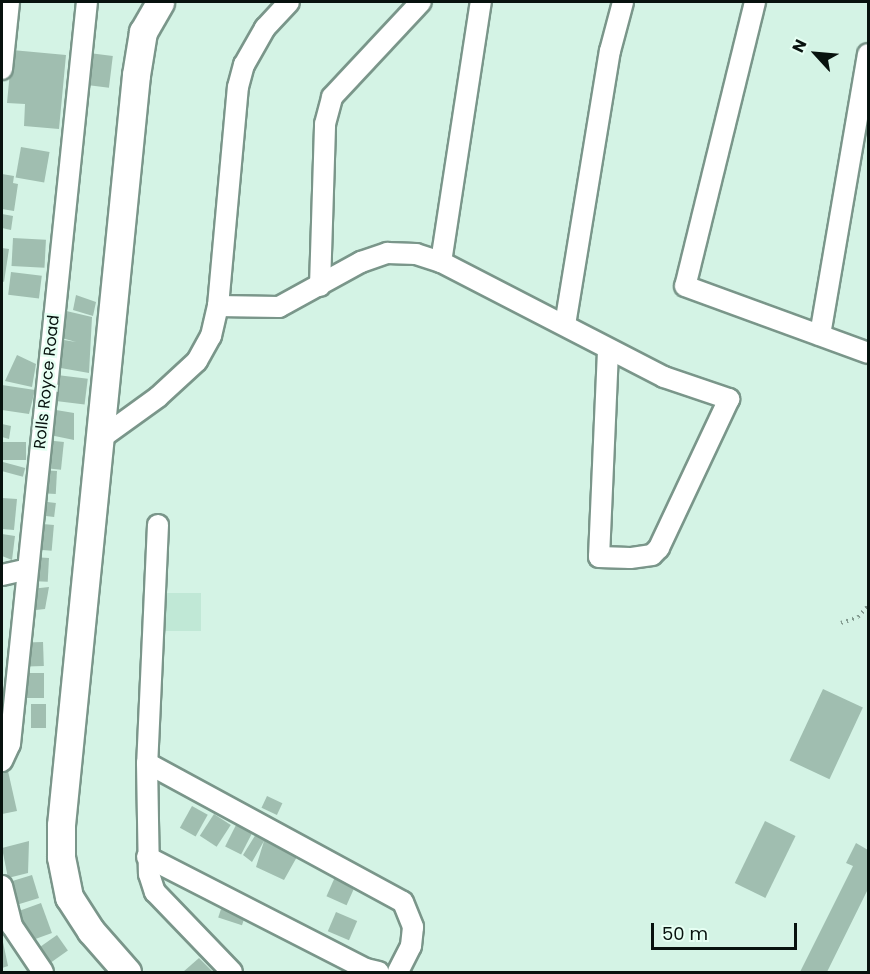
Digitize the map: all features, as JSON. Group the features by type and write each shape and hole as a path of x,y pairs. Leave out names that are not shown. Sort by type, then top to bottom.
{"street":[{"path":"2,69 9,2"},
{"name":"Rolls Royce Road","path":"2,761 10,744 87,2"},
{"path":"127,972 91,931 69,897 61,857 136,75 143,32 160,2"},
{"path":"100,439 158,398 197,361 211,336 218,306 238,87 244,65 265,28 289,2"},
{"path":"320,286 326,124 332,97 422,2"},
{"path":"441,262 481,2"},
{"path":"565,325 610,51 623,2"},
{"path":"755,2 685,286 868,353"},
{"path":"820,335 868,54"},
{"path":"218,306 279,308 361,262 387,253 409,253 441,262 565,325 608,350 664,376 729,399 659,548 652,555 630,558 599,557 608,350"},
{"path":"158,525 147,763 147,857 155,892 232,972"},
{"path":"2,575 27,569"},
{"path":"147,763 403,902 413,927 411,946 398,972"},
{"path":"147,857 366,969 379,972"},
{"path":"2,886 15,934 43,972"}],"path":[{"path":"841,623 858,617 868,606"}],"shaded area":[{"path":"163,593 201,593 201,631 163,631"}],"building":[{"path":"12,50 66,55 59,129 24,126 25,104 7,103"},
{"path":"89,53 113,56 109,88 85,85"},
{"path":"21,147 50,152 44,183 16,178"},
{"path":"2,174 14,176 13,183 18,184 14,211 2,209"},
{"path":"2,214 13,216 11,230 2,228"},
{"path":"13,238 46,240 44,268 12,266"},
{"path":"2,248 9,249 4,282 2,281"},
{"path":"11,272 42,276 39,299 8,295"},
{"path":"76,295 96,302 93,316 73,310"},
{"path":"62,310 92,317 89,373 55,367 58,339 76,342 58,337"},
{"path":"17,355 36,364 32,387 5,381"},
{"path":"57,375 88,379 85,405 54,401"},
{"path":"2,385 35,390 29,414 2,410"},
{"path":"50,409 74,413 74,440 45,434"},
{"path":"2,424 11,426 9,439 2,437"},
{"path":"45,440 64,442 61,470 42,468"},
{"path":"2,442 26,442 26,460 2,460"},
{"path":"3,462 25,468 23,477 2,471"},
{"path":"39,470 57,471 56,494 38,493"},
{"path":"2,498 17,499 14,530 2,529"},
{"path":"39,501 56,503 54,517 37,515"},
{"path":"32,523 54,525 52,551 30,549"},
{"path":"2,534 15,536 12,560 2,556"},
{"path":"32,557 49,558 48,582 31,581"},
{"path":"49,587 45,609 27,611 31,589"},
{"path":"43,642 44,666 27,667 26,643"},
{"path":"19,673 44,673 44,698 19,698"},
{"path":"823,689 863,708 829,779 790,761"},
{"path":"31,704 46,704 46,728 31,728"},
{"path":"8,771 17,811 2,814 2,772"},
{"path":"267,796 282,803 277,815 262,808"},
{"path":"192,806 208,815 196,837 180,828"},
{"path":"214,814 231,825 217,847 200,836"},
{"path":"765,821 796,836 765,898 735,883"},
{"path":"236,825 252,833 241,855 225,846"},
{"path":"256,834 298,855 284,880 256,867 264,841 252,862 243,855"},
{"path":"29,841 28,873 8,878 2,848"},
{"path":"856,843 868,850 868,889 827,972 800,972 853,866 846,863"},
{"path":"32,875 39,898 17,905 10,882"},
{"path":"335,877 355,886 347,905 326,896"},
{"path":"41,903 52,933 28,942 18,912"},
{"path":"221,909 245,917 242,925 218,918"},
{"path":"336,912 357,921 349,940 328,931"},
{"path":"57,935 68,951 47,965 36,950"},
{"path":"2,942 8,966 2,968"},
{"path":"199,958 213,972 183,972"}]}
